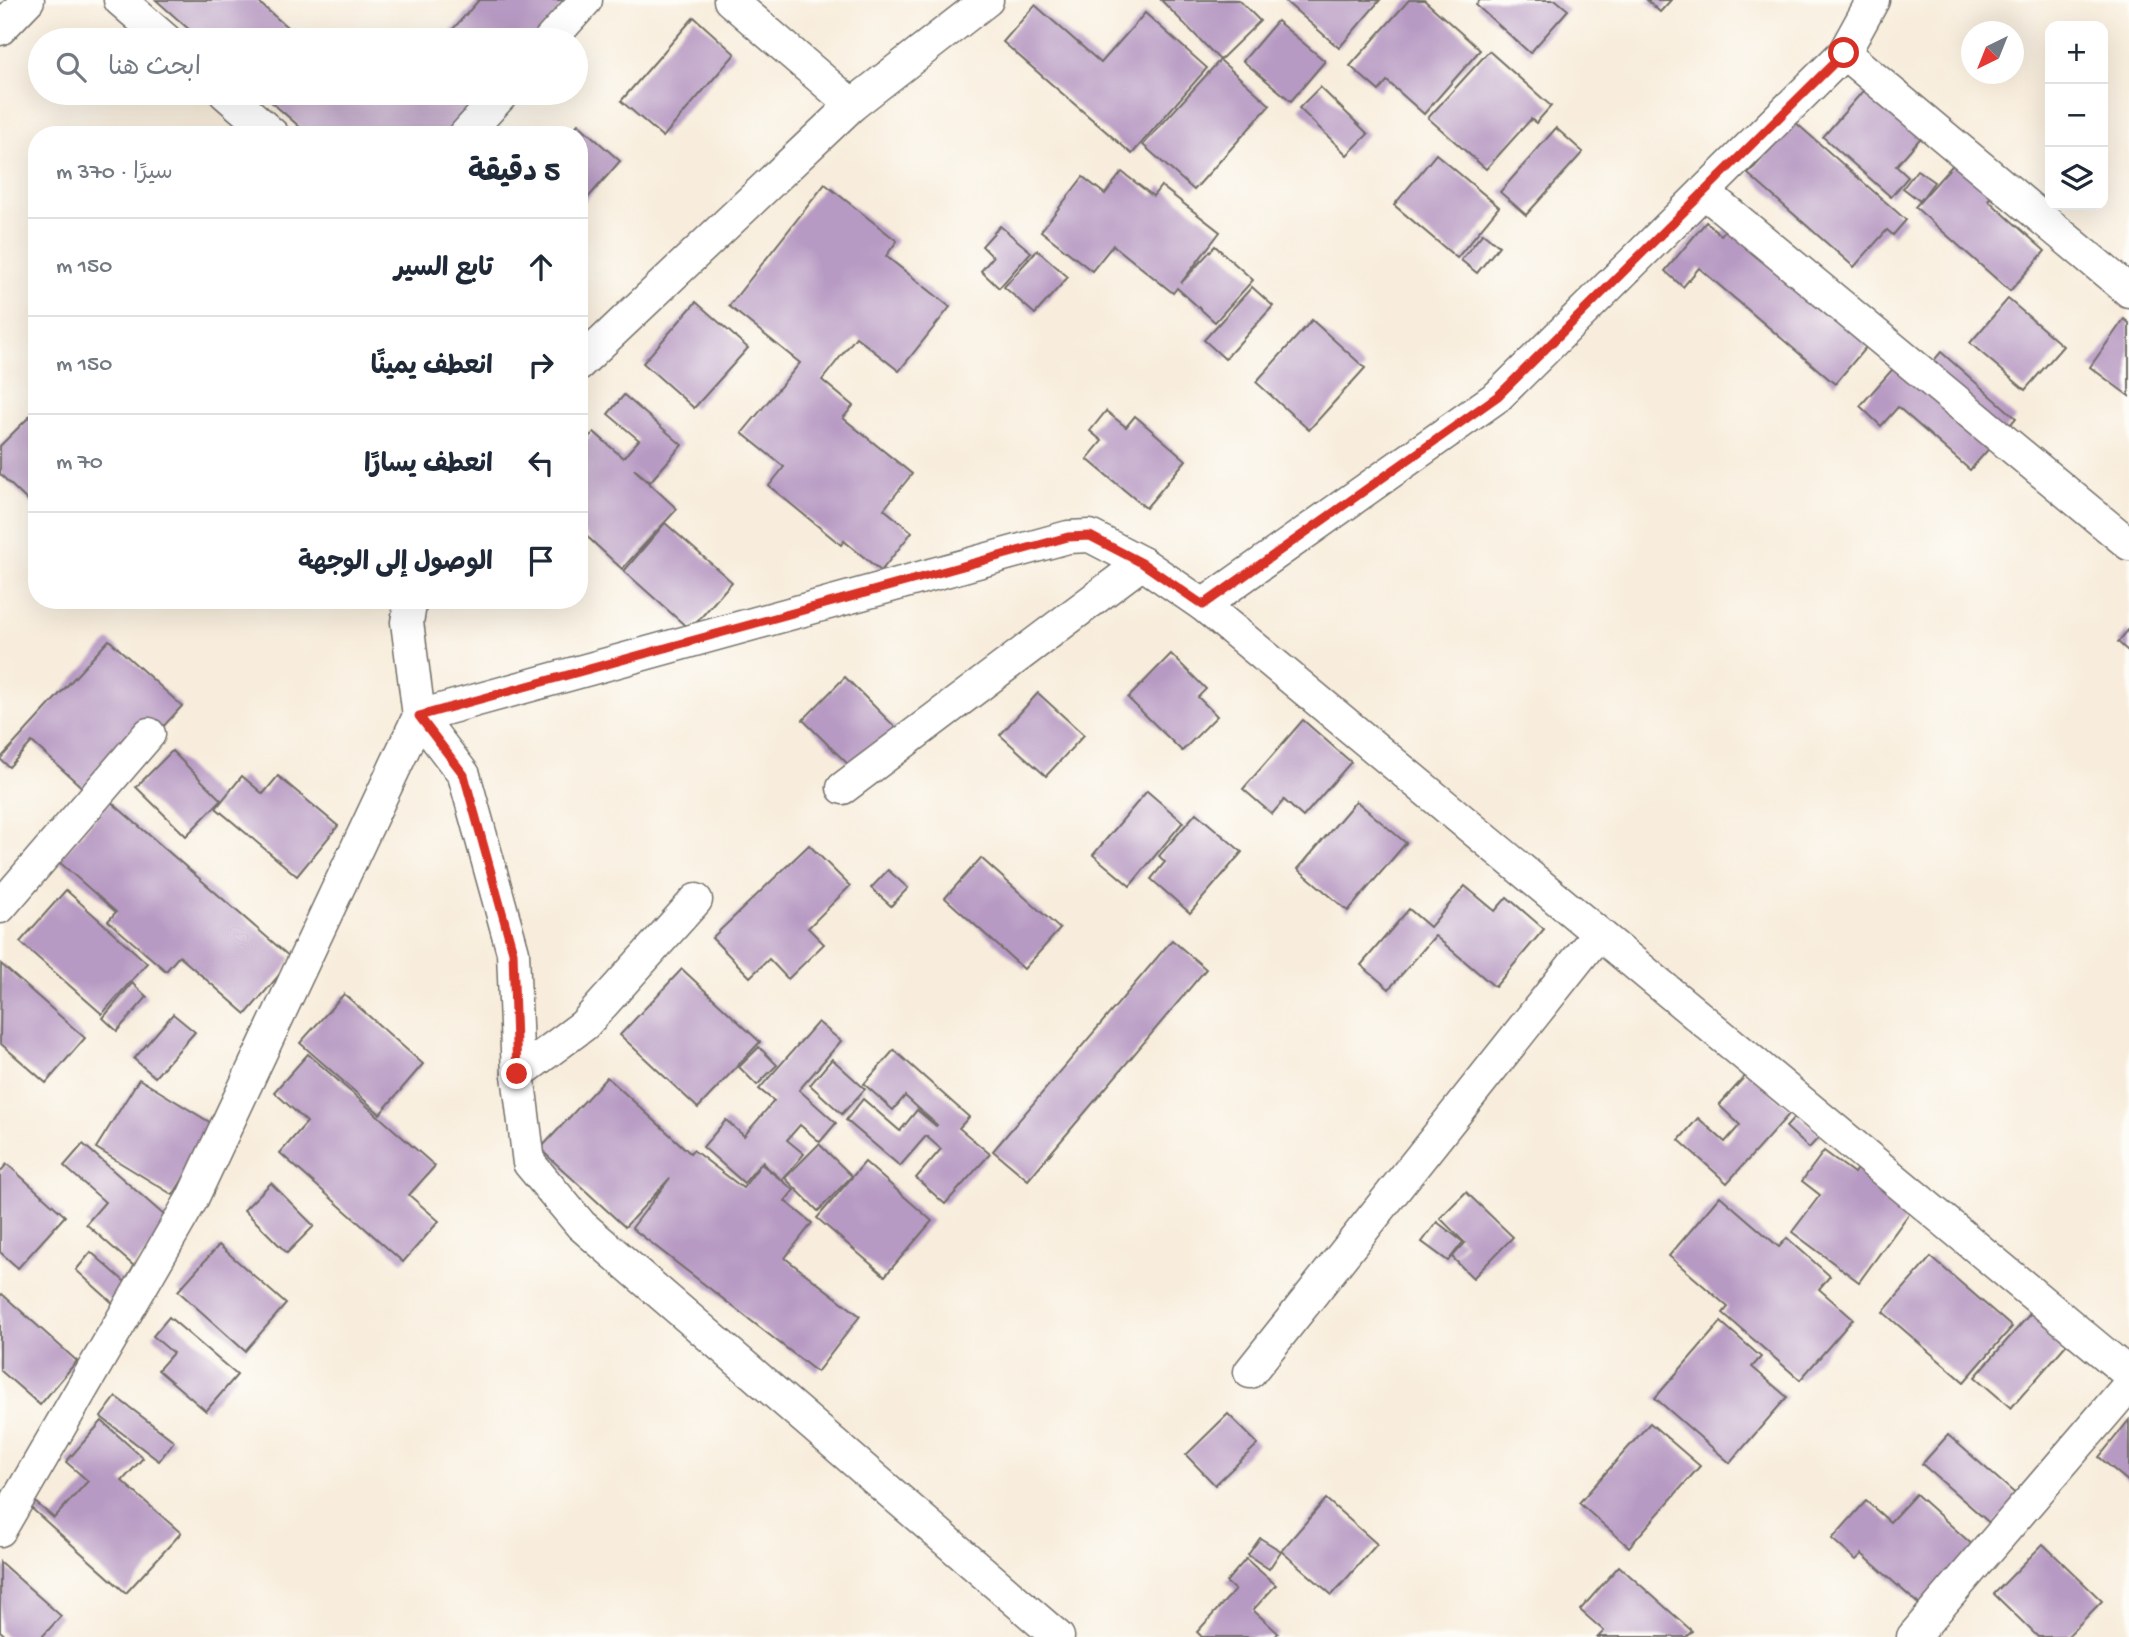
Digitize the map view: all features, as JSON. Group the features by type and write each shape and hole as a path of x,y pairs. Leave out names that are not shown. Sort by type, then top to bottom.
{"street":[{"path":"0,29 28,0"},
{"path":"120,0 152,28"},
{"path":"561,28 586,0"},
{"path":"730,0 852,105"},
{"path":"588,355 852,105 987,0"},
{"path":"1203,605 1498,396 1844,53 1872,0"},
{"path":"1844,53 2129,291"},
{"path":"239,105 263,126"},
{"path":"473,126 492,105"},
{"path":"1704,192 2129,544"},
{"path":"0,1530 192,1199 419,716 1068,537 1090,536 1142,563 1203,605 2129,1374"},
{"path":"843,788 1142,563"},
{"path":"409,609 407,622 419,716 464,775 513,952 517,1074 529,1163 581,1225 1058,1637"},
{"path":"0,907 149,734"},
{"path":"517,1074 584,1026 696,900"},
{"path":"1250,1372 1598,934"},
{"path":"1913,1637 2129,1385"}],"building":[{"path":"156,0 256,0 288,28 188,28"},
{"path":"479,0 568,0 544,28 454,28"},
{"path":"1161,0 1239,0 1260,21 1220,60"},
{"path":"1284,0 1380,0 1339,48"},
{"path":"1409,0 1424,0 1480,50 1424,114 1387,81 1379,91 1350,66"},
{"path":"1480,0 1556,0 1568,10 1530,53 1476,5"},
{"path":"1647,0 1671,0 1660,12"},
{"path":"1035,5 1101,63 1145,13 1207,68 1132,154 1003,42"},
{"path":"694,17 735,54 663,137 621,101"},
{"path":"1277,21 1325,61 1291,101 1243,61"},
{"path":"1489,51 1551,106 1536,123 1531,119 1486,169 1428,118"},
{"path":"1220,60 1270,105 1194,190 1143,145"},
{"path":"1876,76 1932,125 1896,166 1908,177 1891,197 1823,137"},
{"path":"1320,87 1368,134 1347,155 1299,108"},
{"path":"275,105 476,105 458,126 299,126"},
{"path":"1795,122 1906,220 1893,235 1887,230 1854,267 1748,174"},
{"path":"1556,128 1583,152 1526,215 1500,192"},
{"path":"588,133 620,161 588,198"},
{"path":"1436,154 1499,207 1457,258 1394,205"},
{"path":"1960,157 1997,190 1988,200 2045,251 2010,291 1915,207"},
{"path":"1917,170 1934,182 1920,201 1903,188"},
{"path":"1122,172 1153,196 1161,186 1220,232 1181,283 1215,246 1253,280 1215,322 1177,288 1173,293 1113,245 1092,271 1041,231 1083,177 1105,194"},
{"path":"825,184 897,241 886,256 950,307 899,371 856,337 822,380 853,406 843,418 912,474 884,509 912,532 881,571 844,541 841,545 769,486 784,467 742,433 800,363 729,306"},
{"path":"1745,206 1871,341 1835,384 1699,268 1683,287 1665,271 1706,222 1721,235"},
{"path":"1000,226 1031,252 999,288 981,271 993,257 982,246"},
{"path":"1483,233 1499,246 1477,273 1461,260"},
{"path":"1037,250 1068,277 1035,314 1004,287"},
{"path":"1252,287 1273,306 1225,359 1204,340"},
{"path":"2008,299 2063,346 2025,390 1970,343"},
{"path":"696,302 748,348 694,408 643,363"},
{"path":"2124,319 2129,323 2129,396 2090,367"},
{"path":"1312,320 1365,368 1309,430 1256,382"},
{"path":"1941,352 2016,418 1970,470 1898,407 1881,426 1860,406 1907,353 1926,370"},
{"path":"624,395 682,445 650,482 634,469 677,509 622,569 588,537 588,438 594,432 623,458 639,440 608,414"},
{"path":"1106,411 1126,427 1135,416 1186,460 1146,508 1087,459 1102,441 1090,431"},
{"path":"28,418 28,501 0,474 0,446"},
{"path":"665,523 732,582 690,630 624,571"},
{"path":"2129,629 2129,652 2118,642"},
{"path":"109,640 182,706 96,800 32,742 9,767 0,759"},
{"path":"1171,654 1206,689 1198,697 1217,716 1182,751 1128,698"},
{"path":"845,677 904,736 862,778 803,720"},
{"path":"1038,693 1084,735 1046,776 1000,735"},
{"path":"1303,720 1351,762 1303,817 1284,800 1272,814 1243,789"},
{"path":"172,751 221,800 186,836 136,787"},
{"path":"242,776 263,794 278,776 338,826 297,876 216,808"},
{"path":"1147,791 1183,822 1130,886 1093,855"},
{"path":"110,801 291,958 246,1014 179,956 166,971 108,921 116,912 58,861"},
{"path":"1356,801 1406,843 1348,911 1298,869"},
{"path":"1196,813 1242,852 1190,913 1151,879 1165,862 1159,856"},
{"path":"809,845 850,886 808,928 824,944 788,979 769,959 750,977 712,938"},
{"path":"981,858 1060,929 1024,969 945,898"},
{"path":"888,870 908,888 891,906 871,888"},
{"path":"1465,886 1495,911 1507,897 1544,929 1495,987 1435,936 1389,989 1361,965 1409,909 1430,927"},
{"path":"66,890 147,963 102,1014 20,942"},
{"path":"1172,940 1206,969 1028,1180 993,1151"},
{"path":"1,964 85,1038 46,1083 0,1043"},
{"path":"682,969 760,1042 698,1108 620,1035"},
{"path":"132,983 147,997 117,1031 103,1018"},
{"path":"344,994 423,1064 380,1114 300,1043"},
{"path":"173,1014 195,1032 155,1077 134,1059"},
{"path":"818,1022 841,1041 799,1090 836,1123 820,1142 800,1125 787,1140 804,1154 782,1180 762,1163 764,1160 744,1183 703,1147 726,1120 744,1136 774,1101 759,1089"},
{"path":"759,1047 777,1065 757,1085 739,1067"},
{"path":"894,1050 969,1117 959,1128 990,1154 945,1204 916,1178 941,1149 926,1136 900,1166 846,1120 863,1099 900,1131 917,1110 937,1125 905,1096 893,1110 864,1084"},
{"path":"308,1054 435,1166 409,1195 439,1221 403,1262 280,1153 307,1122 274,1092"},
{"path":"832,1059 865,1089 842,1114 810,1085"},
{"path":"1749,1072 1792,1111 1727,1183 1679,1140 1698,1118 1725,1142 1740,1125 1719,1105"},
{"path":"607,1077 690,1153 693,1150 743,1188 761,1164 794,1190 785,1201 812,1223 785,1258 860,1316 817,1372 632,1228 670,1178 625,1227 540,1149"},
{"path":"139,1079 216,1126 173,1195 96,1148"},
{"path":"1798,1114 1821,1135 1809,1148 1786,1127"},
{"path":"83,1144 173,1223 134,1266 86,1224 105,1202 64,1166"},
{"path":"819,1144 852,1176 818,1211 785,1178"},
{"path":"1824,1151 1854,1173 1861,1163 1916,1204 1859,1282 1792,1232 1820,1195 1802,1181"},
{"path":"865,1162 932,1221 885,1276 817,1218"},
{"path":"7,1164 65,1216 18,1268 0,1252 0,1172"},
{"path":"271,1183 314,1226 287,1253 244,1210"},
{"path":"1466,1192 1513,1237 1473,1278 1452,1257 1465,1243 1440,1218"},
{"path":"1720,1196 1779,1247 1787,1238 1830,1276 1819,1289 1853,1319 1800,1380 1723,1313 1728,1307 1669,1256"},
{"path":"1437,1222 1463,1242 1448,1261 1422,1242"},
{"path":"219,1245 286,1304 245,1351 178,1291"},
{"path":"91,1252 132,1288 116,1306 76,1270"},
{"path":"1931,1257 2012,1327 1964,1382 1883,1312"},
{"path":"2,1294 77,1361 40,1405 0,1370"},
{"path":"2036,1307 2072,1338 2011,1408 1975,1377"},
{"path":"169,1317 237,1375 206,1411 158,1370 173,1353 153,1336"},
{"path":"1721,1322 1761,1357 1752,1367 1787,1397 1730,1463 1655,1398"},
{"path":"116,1397 174,1441 159,1461 101,1417"},
{"path":"1228,1414 1258,1444 1215,1485 1186,1455"},
{"path":"2129,1420 2129,1482 2099,1457"},
{"path":"102,1421 143,1458 122,1481 181,1533 126,1593 30,1507 35,1502 54,1518 88,1481 66,1462"},
{"path":"1650,1423 1700,1466 1629,1547 1579,1503"},
{"path":"1948,1435 2019,1497 1993,1526 1922,1464"},
{"path":"1916,1494 1976,1548 1922,1607 1862,1554 1856,1560 1832,1539 1866,1501 1890,1522"},
{"path":"1326,1499 1377,1544 1332,1595 1281,1551"},
{"path":"1260,1538 1281,1551 1269,1569 1248,1555"},
{"path":"2043,1544 2102,1601 2067,1637 2038,1637 1994,1594"},
{"path":"1246,1559 1276,1585 1253,1610 1278,1633 1275,1637 1202,1637 1197,1632 1235,1590 1226,1582"},
{"path":"0,1562 61,1616 42,1637 7,1637 0,1631"},
{"path":"1619,1566 1692,1631 1686,1637 1598,1637 1604,1631 1580,1610"}],"route":[{"path":"517,1074 513,952 464,775 419,716 1068,537 1090,536 1142,563 1203,605 1498,396 1844,53"}]}
